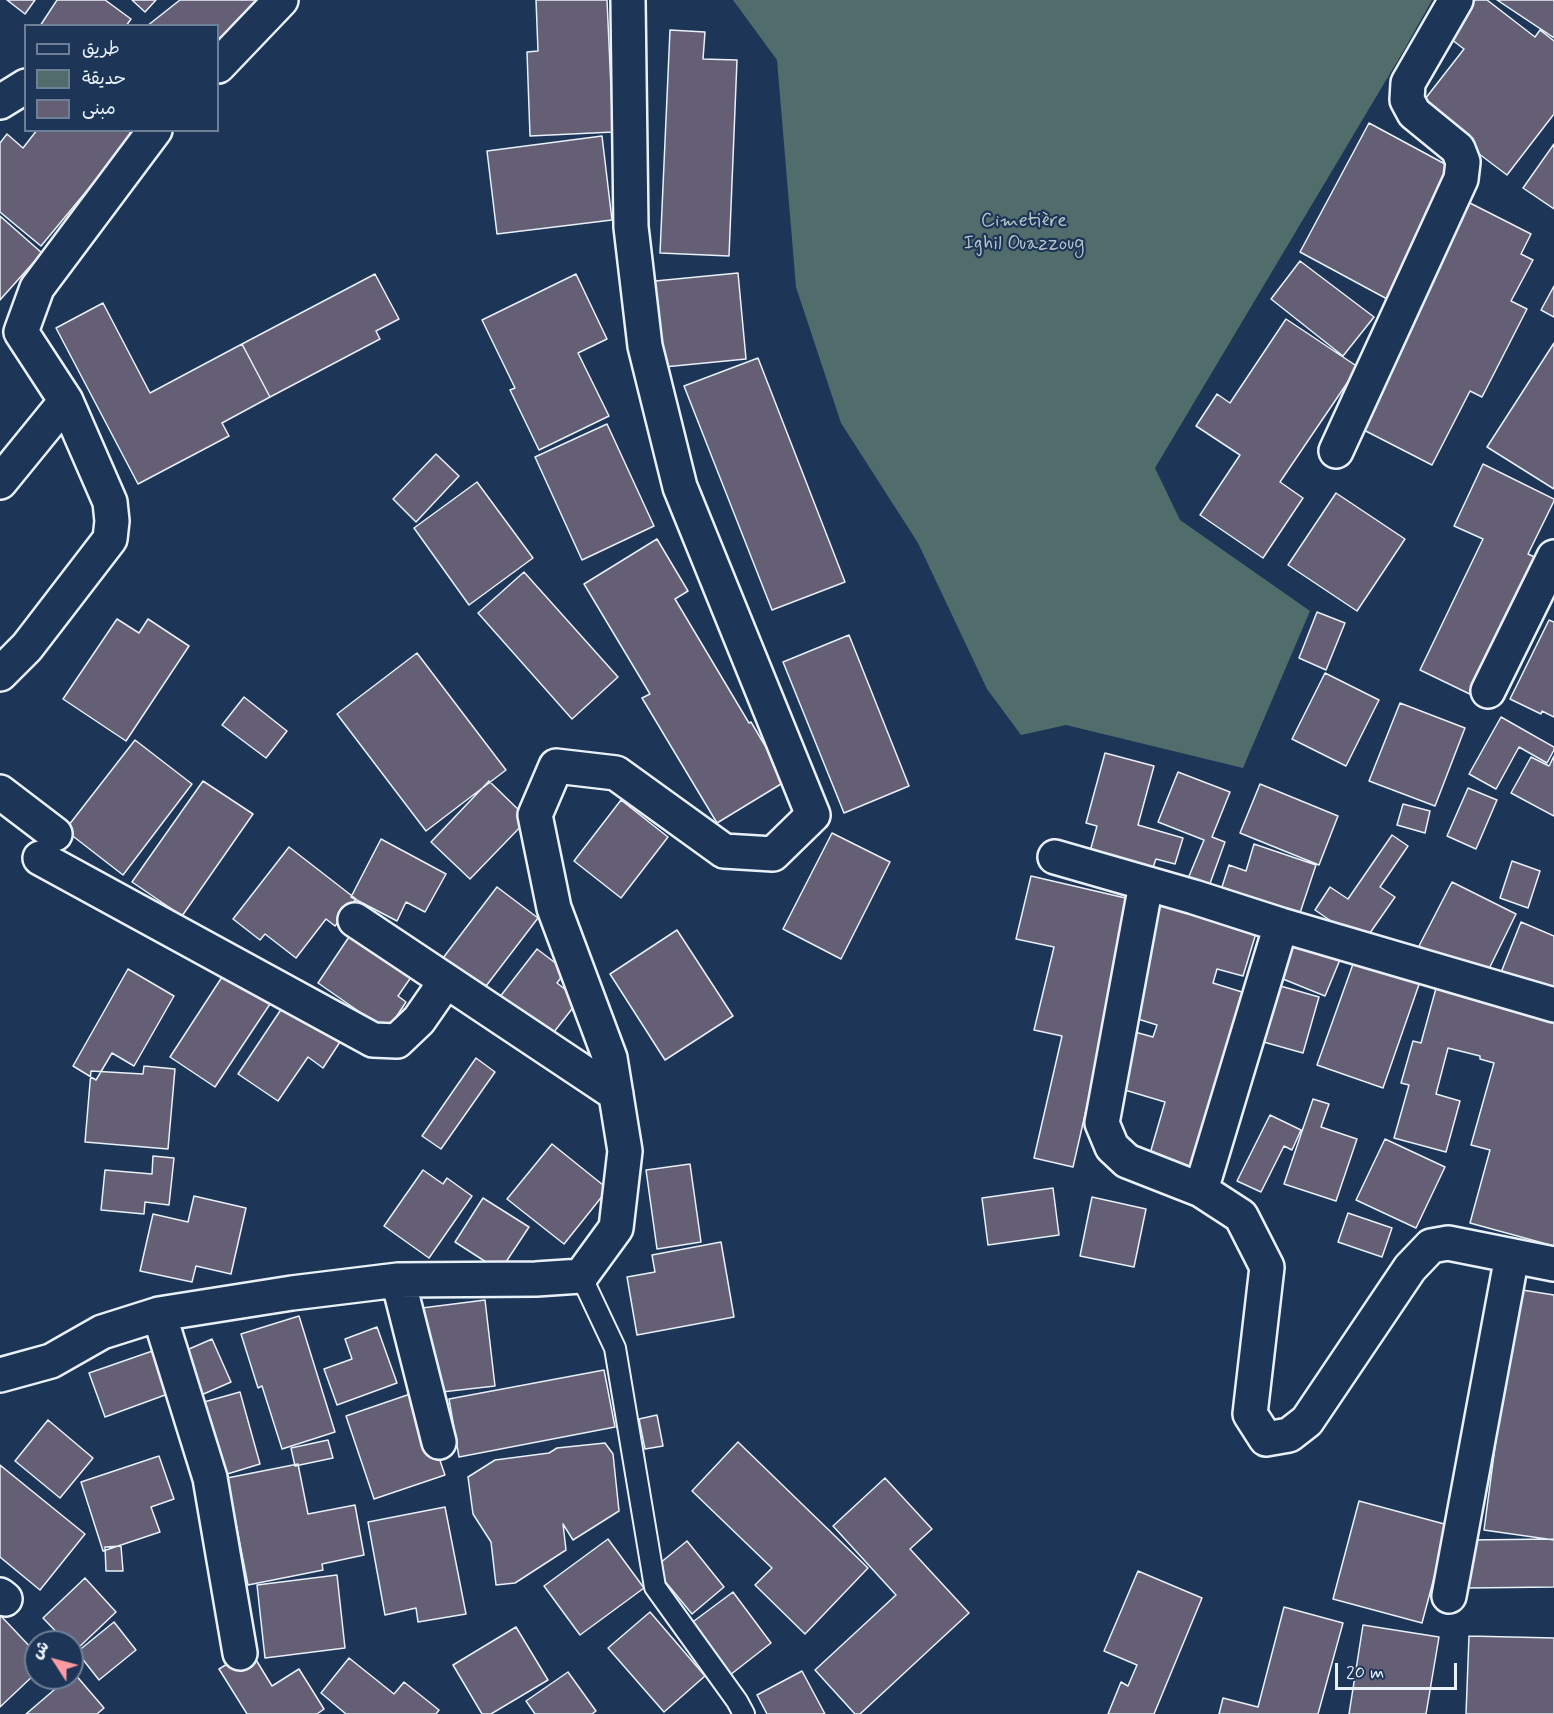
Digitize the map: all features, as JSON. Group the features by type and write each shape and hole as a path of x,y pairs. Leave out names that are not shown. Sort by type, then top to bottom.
{"street":[{"path":"219,65 281,0"},
{"path":"1,1376 51,1361 102,1332 159,1314 292,1293 398,1280 536,1279 581,1276 616,1228 625,1151 610,1058 554,908 535,815 556,766 616,773 724,851 773,854 813,815 680,487 645,346 631,227 628,0"},
{"path":"1336,451 1461,179 1463,162 1458,149 1414,113 1407,100 1408,82 1456,0"},
{"path":"0,102 24,87"},
{"path":"0,674 27,647 110,538 112,521 110,502 66,401 21,332 37,288 150,132"},
{"path":"0,482 66,401"},
{"path":"1488,691 1554,557"},
{"path":"0,792 47,846 374,1040 397,1041 419,1020 446,981"},
{"path":"1056,857 1554,1005"},
{"path":"1146,884 1102,1123 1112,1147 1127,1161 1201,1190 1241,1216 1267,1267 1251,1414 1266,1439 1289,1436 1307,1421 1410,1268 1431,1246 1448,1244 1554,1264"},
{"path":"355,920 616,1094"},
{"path":"1201,1190 1281,925"},
{"path":"1449,1596 1512,1256"},
{"path":"398,1280 439,1442"},
{"path":"159,1314 210,1478 240,1653"}],"lane":[{"path":"581,1276 615,1348 655,1587 744,1714"}],"green space":[{"name":"Cimetière Ighil Ouazzoug","path":"733,0 1432,0 1155,468 1180,520 1310,611 1243,768 1066,725 1021,735 987,689 918,543 841,423 796,287 777,60"}],"building":[{"path":"7,0 35,0 25,14"},
{"path":"57,0 105,0 131,19 127,24 41,24"},
{"path":"132,0 156,0 145,12"},
{"path":"180,0 259,0 263,5 219,39 219,24 150,24"},
{"path":"536,0 607,0 613,132 530,136 527,52 538,51"},
{"path":"1475,0 1487,0 1535,37 1540,30 1554,41 1554,114 1507,175 1418,108 1464,49 1447,36"},
{"path":"1497,0 1554,0 1554,38"},
{"path":"670,30 705,32 703,59 737,60 729,256 660,253"},
{"path":"1369,123 1458,171 1389,300 1300,252"},
{"path":"35,132 130,132 133,135 41,246 0,212 0,143 7,134 23,148"},
{"path":"602,136 612,220 497,234 487,151"},
{"path":"1554,144 1554,209 1523,188"},
{"path":"1468,202 1531,234 1521,254 1533,260 1511,301 1527,309 1482,397 1470,391 1432,465 1354,425"},
{"path":"0,216 42,253 0,300"},
{"path":"1300,261 1374,317 1343,356 1271,299"},
{"path":"738,273 746,359 664,367 655,281"},
{"path":"375,274 399,319 376,331 380,339 270,397 242,344"},
{"path":"576,274 607,339 578,353 609,416 539,450 510,390 515,388 482,320"},
{"path":"1554,286 1554,317 1541,310"},
{"path":"103,303 150,393 242,344 270,397 222,423 229,436 138,484 56,328"},
{"path":"1286,319 1358,367 1280,482 1303,498 1263,558 1200,515 1240,455 1196,426 1217,394 1230,403"},
{"path":"1554,343 1554,489 1487,447"},
{"path":"758,358 845,582 772,610 684,386"},
{"path":"607,424 654,526 582,560 535,457"},
{"path":"436,454 459,476 416,522 393,499"},
{"path":"1483,464 1554,501 1528,554 1545,562 1478,698 1420,670 1483,539 1454,526"},
{"path":"477,482 533,558 469,605 414,528"},
{"path":"1336,493 1405,539 1357,611 1288,565"},
{"path":"657,539 688,591 675,599 786,781 717,823 642,698 650,694 584,584"},
{"path":"524,572 618,677 572,719 478,613"},
{"path":"1317,612 1345,623 1326,670 1299,658"},
{"path":"117,619 139,633 148,619 189,646 126,741 63,699"},
{"path":"1549,620 1554,622 1554,717 1542,711 1541,714 1510,699"},
{"path":"849,635 909,786 844,813 783,662"},
{"path":"417,653 506,770 426,831 337,714"},
{"path":"1325,673 1379,700 1346,766 1292,739"},
{"path":"244,697 287,731 266,758 222,725"},
{"path":"1400,703 1465,728 1435,806 1369,781"},
{"path":"1501,717 1554,747 1554,750 1547,763 1519,747 1496,789 1469,774"},
{"path":"135,740 192,784 123,875 65,830"},
{"path":"1105,753 1154,766 1138,825 1183,838 1175,864 1156,859 1151,873 1089,855 1097,826 1086,823"},
{"path":"1554,756 1554,816 1511,793 1531,757 1549,766"},
{"path":"1178,772 1230,792 1212,837 1225,842 1208,889 1187,881 1204,840 1158,822"},
{"path":"203,781 253,814 182,916 132,882"},
{"path":"489,781 528,819 470,879 431,842"},
{"path":"1260,784 1338,816 1319,865 1240,833"},
{"path":"1468,788 1497,800 1476,849 1447,836"},
{"path":"621,800 668,837 621,898 574,861"},
{"path":"1403,804 1430,811 1425,833 1397,825"},
{"path":"832,833 890,862 841,959 783,929"},
{"path":"1392,835 1408,846 1380,887 1395,897 1363,943 1315,910 1330,887 1348,899"},
{"path":"381,839 446,874 425,912 406,902 397,921 351,897"},
{"path":"1254,844 1316,865 1298,919 1220,893 1229,865 1246,871"},
{"path":"289,847 356,899 335,926 326,919 296,958 265,934 260,940 233,919"},
{"path":"1512,861 1540,871 1528,908 1500,898"},
{"path":"1031,876 1134,900 1073,1167 1034,1158 1062,1036 1034,1030 1054,947 1016,939"},
{"path":"1452,882 1516,914 1484,979 1419,946"},
{"path":"497,887 538,918 483,990 443,958"},
{"path":"1162,891 1260,920 1243,976 1217,969 1213,983 1242,992 1226,1048 1240,1052 1201,1180 1147,1164 1165,1102 1118,1088 1135,1032 1153,1037 1157,1025 1125,1015"},
{"path":"1521,922 1554,936 1554,992 1498,980"},
{"path":"677,930 733,1016 665,1060 610,974"},
{"path":"353,931 414,973 398,996 406,1002 387,1031 318,983"},
{"path":"1297,931 1344,950 1325,996 1278,977"},
{"path":"537,949 566,971 557,983 579,1000 550,1037 499,998"},
{"path":"1358,950 1423,973 1383,1088 1317,1065"},
{"path":"128,969 174,996 134,1066 112,1053 96,1080 73,1066"},
{"path":"224,974 270,1004 215,1087 170,1057"},
{"path":"1438,981 1554,1013 1554,1246 1470,1223 1490,1150 1471,1145 1494,1063 1480,1059 1480,1056 1448,1048 1436,1094 1460,1101 1446,1152 1394,1138 1409,1085 1401,1083 1413,1041 1421,1043"},
{"path":"1277,985 1319,997 1303,1053 1260,1041"},
{"path":"284,1005 340,1042 323,1068 308,1057 278,1101 238,1074"},
{"path":"476,1058 495,1072 441,1149 422,1136"},
{"path":"144,1066 175,1069 168,1149 85,1142 91,1071 143,1074"},
{"path":"1313,1099 1329,1104 1321,1127 1357,1139 1336,1201 1284,1184"},
{"path":"1270,1115 1301,1130 1292,1150 1284,1146 1261,1192 1237,1181"},
{"path":"1385,1139 1445,1167 1416,1228 1356,1200"},
{"path":"552,1144 608,1189 564,1244 507,1199"},
{"path":"153,1156 174,1158 169,1205 145,1202 144,1214 101,1210 105,1170 152,1174"},
{"path":"690,1164 701,1242 657,1249 646,1170"},
{"path":"423,1170 443,1184 447,1178 472,1196 429,1258 384,1226"},
{"path":"1053,1188 1059,1235 988,1245 982,1198"},
{"path":"194,1196 246,1208 231,1274 196,1266 192,1282 140,1271 153,1214 188,1222"},
{"path":"1092,1197 1146,1209 1134,1267 1080,1256"},
{"path":"483,1198 529,1227 500,1271 455,1242"},
{"path":"1348,1213 1392,1228 1382,1257 1338,1242"},
{"path":"721,1242 734,1317 637,1335 627,1277 655,1272 652,1255"},
{"path":"1516,1289 1554,1295 1554,1540 1484,1530"},
{"path":"485,1300 495,1386 433,1393 422,1308"},
{"path":"299,1316 335,1432 282,1449 262,1386 258,1388 241,1334"},
{"path":"377,1327 397,1383 337,1405 324,1369 352,1359 345,1339"},
{"path":"212,1339 231,1382 199,1396 180,1353"},
{"path":"161,1348 176,1391 105,1417 89,1373"},
{"path":"604,1370 615,1427 459,1457 449,1399"},
{"path":"240,1392 260,1464 224,1475 204,1402"},
{"path":"416,1392 445,1475 374,1499 346,1416"},
{"path":"657,1415 663,1446 645,1449 639,1419"},
{"path":"48,1420 93,1458 60,1498 15,1461"},
{"path":"328,1440 333,1458 295,1466 291,1448"},
{"path":"738,1442 868,1568 805,1634 755,1585 772,1568 692,1491"},
{"path":"605,1443 613,1454 619,1511 573,1540 563,1524 566,1550 515,1583 496,1585 491,1542 473,1514 468,1477 495,1460 549,1453 557,1448"},
{"path":"159,1456 174,1499 151,1507 160,1532 103,1551 81,1482"},
{"path":"298,1464 308,1514 355,1505 364,1555 322,1564 323,1570 248,1585 227,1478"},
{"path":"0,1465 85,1534 40,1590 0,1557"},
{"path":"885,1478 932,1529 910,1549 969,1613 860,1714 855,1714 815,1670 896,1595 833,1526"},
{"path":"1359,1501 1448,1525 1422,1623 1333,1599"},
{"path":"445,1507 466,1614 418,1622 416,1608 385,1615 368,1522"},
{"path":"608,1539 644,1588 580,1635 544,1586"},
{"path":"1554,1539 1554,1587 1468,1588 1467,1540"},
{"path":"687,1541 724,1587 692,1614 654,1568"},
{"path":"121,1546 123,1571 106,1571 105,1547"},
{"path":"1138,1571 1202,1598 1154,1714 1108,1714 1121,1682 1128,1686 1137,1665 1104,1651"},
{"path":"337,1575 345,1648 265,1658 257,1585"},
{"path":"85,1578 116,1612 84,1642 84,1630 54,1630 43,1618"},
{"path":"733,1592 771,1643 730,1675 690,1624"},
{"path":"1284,1607 1343,1623 1318,1714 1219,1714 1223,1698 1258,1707"},
{"path":"650,1612 705,1676 664,1712 608,1648"},
{"path":"0,1615 24,1640 24,1684 0,1707"},
{"path":"114,1622 136,1650 99,1680 84,1661 84,1646"},
{"path":"1363,1625 1439,1637 1426,1714 1349,1714"},
{"path":"516,1627 548,1680 491,1714 482,1714 453,1665"},
{"path":"1469,1636 1554,1638 1554,1714 1466,1714"},
{"path":"250,1650 272,1686 299,1669 324,1709 317,1714 247,1714 219,1669"},
{"path":"349,1658 394,1694 404,1682 439,1710 436,1714 346,1714 321,1693"},
{"path":"802,1671 825,1714 767,1714 757,1695"},
{"path":"568,1672 596,1711 592,1714 535,1714 526,1701"},
{"path":"84,1685 104,1708 97,1714 26,1714 54,1690 84,1690"}]}
